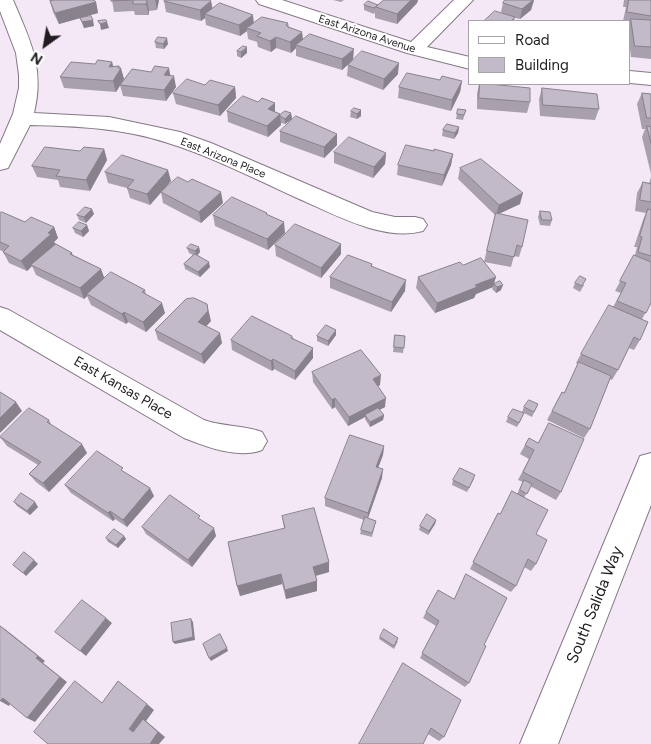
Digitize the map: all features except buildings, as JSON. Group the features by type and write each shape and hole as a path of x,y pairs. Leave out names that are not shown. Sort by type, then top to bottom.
{"street":[{"path":"0,162 11,146 22,119 28,98 29,79 27,61 2,0"},
{"name":"East Arizona Avenue","path":"265,0 414,49 468,62"},
{"path":"414,49 464,0"},
{"path":"631,77 651,79"},
{"name":"East Arizona Place","path":"22,119 75,120 109,124 173,137 203,148 367,219 395,225 415,225"},
{"name":"East Kansas Place","path":"0,317 194,429 212,436 252,441"},
{"name":"South Salida Way","path":"539,744 651,466"}]}
